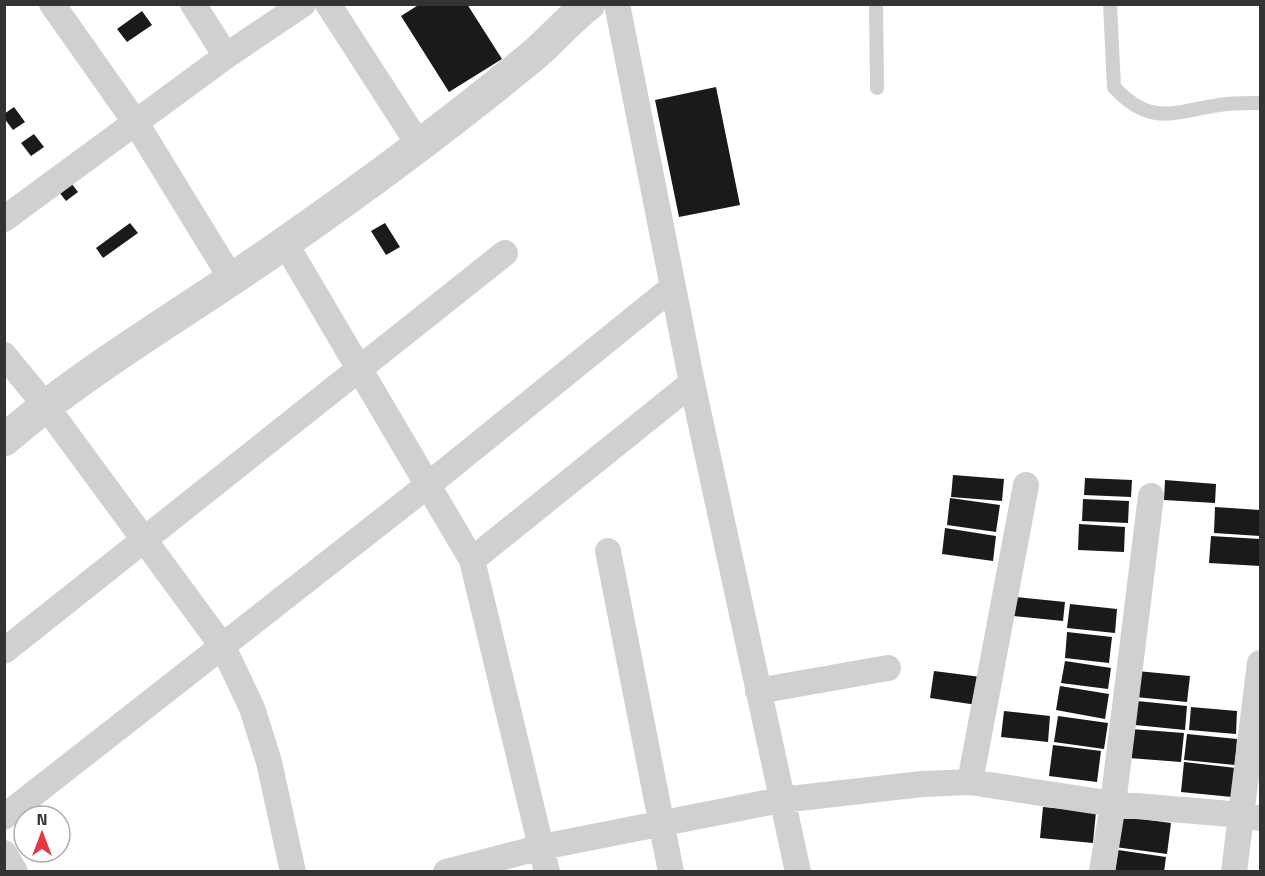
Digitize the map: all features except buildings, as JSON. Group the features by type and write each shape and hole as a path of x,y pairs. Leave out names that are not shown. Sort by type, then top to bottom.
{"street":[{"path":"52,4 136,123 231,278"},
{"path":"193,4 226,56"},
{"path":"4,219 226,56 303,4"},
{"path":"328,4 419,145"},
{"path":"4,440 45,405 285,243 419,145 531,57 589,4"},
{"path":"617,4 692,383 798,872"},
{"path":"285,243 472,560 545,859"},
{"path":"4,651 505,253"},
{"path":"4,818 428,485 673,287"},
{"path":"4,355 45,405 223,647 252,708 269,762 293,872"},
{"path":"472,560 692,383"},
{"path":"970,782 1026,485"},
{"path":"1102,872 1113,804 1151,496"},
{"path":"608,551 671,872"},
{"path":"1234,872 1251,817 1260,663"},
{"path":"758,691 888,668"},
{"path":"446,872 545,859 661,824 781,800 922,784 970,782 1113,804 1251,817"},
{"path":"4,853 15,872"}],"lane":[{"path":"876,4 877,88"},
{"path":"1110,4 1114,87 1127,102 1144,111 1180,114 1226,104 1260,103"}]}
